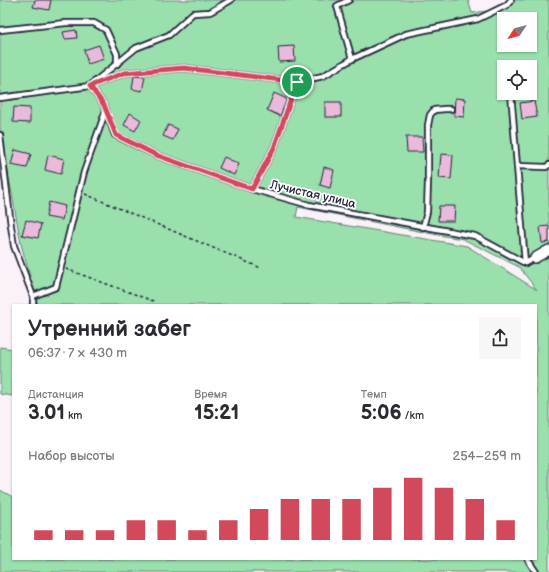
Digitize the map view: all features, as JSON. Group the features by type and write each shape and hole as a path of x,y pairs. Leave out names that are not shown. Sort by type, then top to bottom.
{"street":[{"path":"535,258 549,250"}],"lane":[{"path":"90,86 136,48 169,35 193,13 210,12 231,0"},
{"path":"348,0 337,6 352,59"},
{"path":"0,98 90,86 124,73 184,68 297,82 323,76 352,59 406,34 478,19 507,5 511,0"},
{"path":"0,30 66,23 94,23 106,30 117,54 117,64"},
{"path":"252,189 274,148 297,82"},
{"name":"Лучистая улица","path":"90,86 104,105 116,135 156,155 252,189 309,205 475,236 525,263"},
{"path":"512,100 525,263 535,258"},
{"path":"423,227 427,212 428,125 430,115 434,110 451,109"},
{"path":"33,296 56,286 84,172 106,110"},
{"path":"0,135 14,246 33,296 33,304"},
{"path":"518,166 546,167 549,165"},
{"path":"528,560 536,572"}],"path":[{"path":"79,192 261,268"},
{"path":"61,267 156,302"}],"green space":[{"path":"0,0 468,0 472,13 487,11 506,0 549,0 549,572 0,572 0,490 12,496 12,560 537,560 537,304 38,304 21,244 0,128","holes":["298,207 463,239 519,267 537,290 467,246 296,217"]},
{"path":"0,347 12,349 12,396 0,394"}],"building":[{"path":"35,0 51,0 49,10 33,7"},
{"path":"76,30 77,38 65,39 63,32"},
{"path":"99,45 104,59 88,64 84,50"},
{"path":"294,46 295,61 279,62 278,47"},
{"path":"134,76 145,77 142,91 132,89"},
{"path":"274,93 287,99 280,116 267,110"},
{"path":"455,98 465,99 464,117 454,116"},
{"path":"534,101 537,117 522,119 520,103"},
{"path":"325,102 341,102 341,117 325,117"},
{"path":"14,107 30,108 30,123 13,122"},
{"path":"130,113 141,120 135,131 124,125"},
{"path":"168,125 178,129 173,140 163,136"},
{"path":"406,137 422,137 423,152 407,152"},
{"path":"15,150 31,154 27,168 11,165"},
{"path":"441,154 453,155 451,179 439,178"},
{"path":"48,155 64,159 61,174 45,170"},
{"path":"224,157 239,164 234,175 219,168"},
{"path":"324,167 334,170 330,188 320,185"},
{"path":"49,202 65,206 62,220 46,217"},
{"path":"439,206 455,206 454,221 438,221"},
{"path":"26,220 41,224 38,238 22,235"},
{"path":"549,226 549,242 542,243 540,227"}],"route":[{"path":"184,68 297,82 274,148 252,189 156,155 116,135 104,105 90,86 124,73 184,68"}]}
